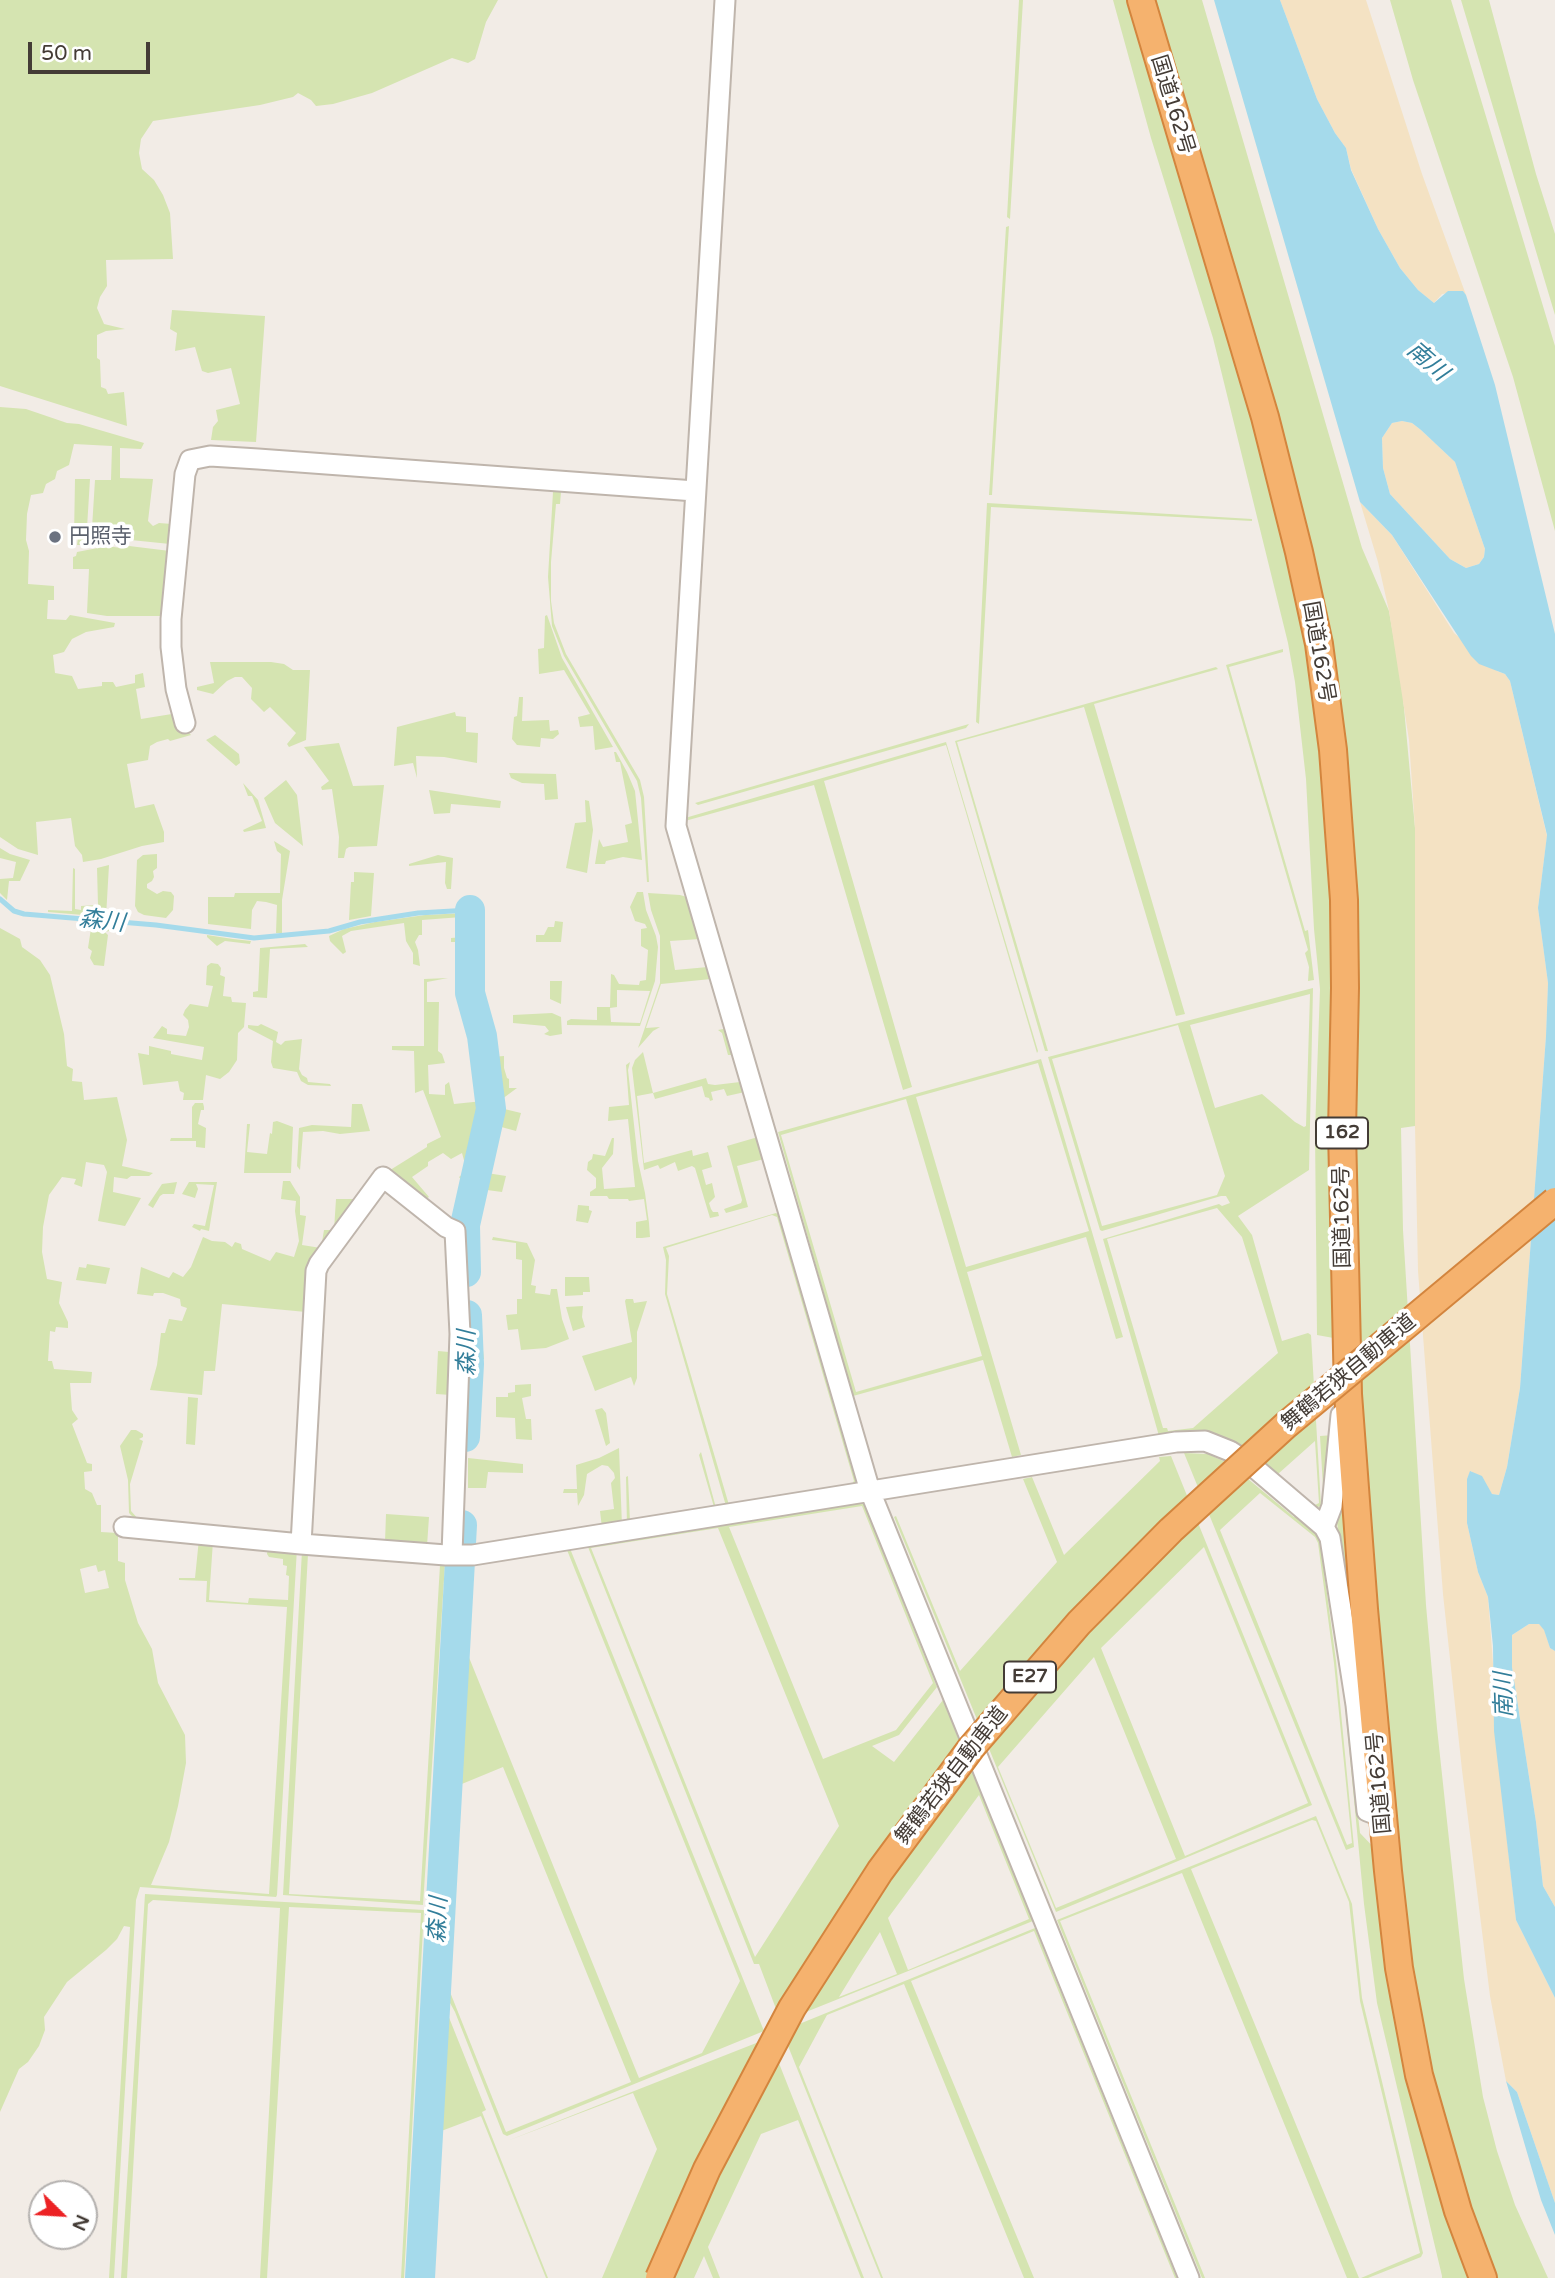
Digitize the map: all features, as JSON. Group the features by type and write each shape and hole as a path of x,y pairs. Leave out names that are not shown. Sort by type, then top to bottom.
{"highway":[{"name":"国道162号","path":"1141,0 1265,417 1297,540 1319,644 1333,750 1344,900 1342,1131 1348,1394 1383,1817 1399,1968 1419,2075 1458,2211 1483,2278"},
{"name":"舞鶴若狭自動車道","path":"659,2278 719,2145 792,2008 880,1871 986,1730 1079,1623 1209,1494 1286,1425 1555,1201"}],"street":[{"path":"725,0 676,826 870,1491 1189,2278"},
{"path":"185,723 176,689 171,619 185,474 190,460 210,456 695,491"},
{"path":"300,1544 316,1271 383,1177 455,1231 462,1452 457,1554"},
{"path":"1324,1527 1332,1506 1342,1409 1348,1394"},
{"path":"124,1527 300,1544 457,1554 724,1516 1176,1442 1205,1441 1230,1451 1250,1464 1324,1527 1330,1538 1356,1705 1367,1811 1383,1817"}],"green space":[{"path":"0,0 498,0 486,22 475,59 468,63 452,58 372,93 333,104 316,106 298,93 293,97 260,105 153,121 141,139 139,153 142,169 154,180 170,213 173,259 106,260 107,286 97,308 104,324 125,329 97,335 97,358 100,360 101,387 106,389 108,394 124,392 127,426 0,386"},
{"path":"1019,0 1023,0 1010,219 1007,217"},
{"path":"1113,0 1132,0 1229,320 1303,605 1330,808 1339,1339 1317,1335 1315,1131 1320,989 1306,779 1295,682 1288,643 1213,338 1151,138"},
{"path":"1150,0 1202,0 1362,548 1389,611 1402,686 1415,828 1415,1126 1401,1128 1403,1230 1426,1605 1437,1728 1464,1979 1483,2097 1515,2205 1548,2278 1491,2278 1414,2015 1362,1480 1341,748"},
{"path":"1390,0 1451,0 1555,346 1555,531 1513,377 1413,80"},
{"path":"1461,0 1489,0 1555,234 1555,315"},
{"path":"1009,226 992,495 989,495 1006,227"},
{"path":"172,310 265,316 256,442 211,440 213,427 218,421 216,410 240,404 231,368 208,373 202,371 195,347 175,351 177,333 170,329"},
{"path":"0,407 26,409 67,423 144,443 141,449 120,448 120,478 153,479 148,521 153,526 159,523 172,524 170,544 121,539 121,535 111,534 110,540 91,544 95,480 111,480 112,446 74,444 69,465 57,471 55,479 46,484 43,493 31,495 26,540 29,551 28,584 54,586 54,600 48,600 47,619 66,620 70,615 115,623 114,627 86,632 72,639 64,652 53,655 55,673 72,676 78,689 102,686 102,682 113,682 116,687 135,683 135,675 143,673 145,687 136,689 141,719 178,713 183,726 191,735 157,742 150,746 148,760 127,764 135,808 154,804 164,832 164,842 83,862 82,855 75,846 71,818 36,822 38,855 18,849 0,837"},
{"path":"75,479 90,479 86,544 81,545 77,545 78,538 74,537"},
{"path":"553,492 561,492 560,504 556,504 551,562 554,623 566,654 640,780 644,797 649,882 637,781 564,656 552,626 548,577"},
{"path":"987,503 1252,521 991,507 979,724 976,722"},
{"path":"121,545 170,551 164,616 107,616 87,613 89,569 73,569 73,557 77,552 108,546 120,548"},
{"path":"547,615 562,658 613,747 595,750 593,726 580,727 578,717 590,714 564,670 539,674 538,649 544,648"},
{"path":"1283,649 1283,652 1229,667 1305,931 1308,930 1314,980 1308,981 1309,967 1305,953 1308,950 1226,665"},
{"path":"210,662 271,662 284,664 293,670 310,670 306,740 289,747 287,744 296,733 270,707 264,712 251,699 252,688 242,677 227,681 213,694 197,690 197,687 214,683"},
{"path":"1216,667 1218,669 1094,704 1185,1014 1176,1016 1084,707 957,742 1048,1051 1045,1051 955,741"},
{"path":"519,697 523,697 522,721 549,720 550,731 558,730 559,734 553,739 541,738 540,747 517,745 512,739"},
{"path":"455,712 456,716 466,717 466,732 478,733 477,763 444,757 416,756 417,778 413,763 394,766 397,727"},
{"path":"969,724 966,728 698,805 695,803"},
{"path":"215,735 239,754 240,763 236,766 206,740"},
{"path":"946,742 1038,1051 1037,1053 946,745 824,781 912,1087 903,1090 814,785 685,821 685,818"},
{"path":"339,743 353,786 384,785 377,846 349,847 344,858 338,858 339,837 332,789 322,790 321,787 329,781 304,747"},
{"path":"614,752 627,772 635,791 642,860 623,857 606,861 605,864 595,864 599,839 603,847 628,842 625,825 632,823 620,762 616,762"},
{"path":"509,773 556,774 558,799 545,800 544,784 522,783 511,778"},
{"path":"286,780 297,795 303,846 275,823 264,798"},
{"path":"243,783 258,800 266,828 244,832 243,830 262,821 252,796 248,796"},
{"path":"429,790 501,801 500,808 451,804 450,813 434,814"},
{"path":"585,800 589,801 593,830 587,873 566,868 575,823 586,822"},
{"path":"274,841 290,851 282,900 282,933 276,933 277,905 266,902 257,901 252,910 251,929 208,924 208,897 234,897 235,893 280,893 281,854"},
{"path":"0,848 30,860 20,881 9,881 7,900 0,893 0,879 13,878 16,862 0,858"},
{"path":"157,854 157,868 153,871 154,877 147,884 147,888 157,894 163,891 171,892 174,896 173,910 166,918 144,915 138,912 135,906 137,860 143,855"},
{"path":"438,855 453,858 451,889 447,889 445,883 446,862 409,866"},
{"path":"109,865 106,917 48,912 72,911 73,868 75,909 98,905 97,868"},
{"path":"354,872 374,873 371,916 349,920 351,882 354,882"},
{"path":"637,892 643,892 658,947 655,981 640,1026 567,1025 567,1021 571,1019 597,1020 597,1007 610,1007 611,974 619,984 639,985 640,981 646,980 648,950 641,946 641,929 647,928 645,924 635,921 630,907","holes":["617,990 650,991 640,1023 611,1022 610,1008 617,1007"]},
{"path":"648,893 690,898 707,963 700,939 670,941 675,970 708,967 711,979 661,984 646,1028 660,1027 638,1048 660,983 660,936"},
{"path":"467,913 467,993 479,1036 488,1106 470,1187 459,1177 467,1171 462,1153 451,1159 443,1153 412,1177 429,1197 423,1201 387,1172 441,1137 423,1090 415,1093 414,1051 392,1050 392,1046 424,1046 424,979 448,978 427,982 427,1002 439,1002 438,1051 445,1063 428,1065 429,1094 445,1095 445,1085 449,1082 454,1104 483,1101 477,1052 463,997 461,967 464,967 464,942 451,942 451,938 464,937 462,917 422,920 422,935 419,935 415,942 420,966 413,964 413,953 406,941 404,923 351,931 342,936 346,952 343,954 330,941 329,936 344,929 375,922"},
{"path":"555,921 563,922 561,942 536,942 536,935 544,935 548,927 554,927"},
{"path":"92,922 115,925 113,930 105,932 108,935 104,966 94,965 90,958 92,951 88,948"},
{"path":"477,926 480,971 472,972 473,927"},
{"path":"0,928 20,939 22,947 40,960 50,975 64,1034 67,1066 73,1069 72,1081 82,1082 84,1100 117,1097 127,1140 122,1166 153,1173 127,1179 114,1177 113,1192 141,1198 125,1226 98,1221 107,1172 104,1165 86,1162 82,1187 74,1184 76,1179 62,1177 49,1195 42,1252 47,1279 62,1282 59,1303 68,1322 68,1328 56,1327 55,1332 50,1331 48,1361 52,1361 54,1369 92,1372 91,1383 70,1383 72,1410 78,1419 72,1424 87,1463 92,1464 92,1471 84,1472 85,1489 92,1493 97,1505 101,1505 101,1532 118,1533 118,1561 125,1563 125,1580 138,1623 152,1649 158,1683 185,1735 186,1763 178,1806 169,1842 151,1885 269,1894 287,1607 206,1602 207,1581 179,1578 195,1578 199,1539 213,1541 209,1600 248,1603 249,1598 288,1600 287,1566 283,1565 283,1559 269,1557 268,1546 297,1548 277,1895 140,1887 136,1900 114,2278 109,2278 130,1927 124,1926 117,1939 106,1950 67,1982 44,2017 45,2030 39,2046 28,2062 19,2069 0,2112","holes":["96,1565 98,1572 105,1570 109,1588 85,1593 80,1569"]},
{"path":"207,935 251,941 250,944 225,941 217,946"},
{"path":"305,944 308,947 270,949 267,998 253,997 253,992 258,991 260,948"},
{"path":"211,963 218,964 221,968 220,975 225,977 223,996 231,997 232,1002 246,1003 244,1027 238,1033 237,1060 229,1072 220,1079 206,1075 203,1100 183,1100 184,1093 180,1091 178,1081 143,1085 138,1053 149,1055 149,1046 171,1051 171,1054 202,1060 204,1047 153,1038 162,1026 167,1029 167,1034 186,1036 189,1027 188,1020 183,1015 185,1010 190,1004 208,1007 213,986 206,985 207,966"},
{"path":"550,981 562,981 561,1004 550,999"},
{"path":"1313,988 1309,1170 1238,1216 1252,1235 1282,1341 1308,1333 1311,1335 1321,1506 1315,1508 1241,1446 1228,1439 1204,1431 1159,1436 1103,1239 1230,1203 1226,1196 1221,1196 1100,1230 1048,1057","holes":["1310,994 1306,1126 1295,1122 1262,1094 1215,1108 1190,1025","1178,1025 1225,1176 1217,1195 1102,1226 1052,1059","1217,1208 1242,1237 1278,1353 1193,1428 1168,1431 1163,1428 1107,1239","1315,1441 1319,1503 1315,1505 1278,1474"]},
{"path":"552,1013 561,1017 562,1034 550,1036 544,1034 549,1031 545,1026 513,1023 513,1015"},
{"path":"261,1024 278,1032 276,1042 281,1045 285,1041 302,1039 299,1069 302,1075 308,1082 331,1086 308,1085 301,1081 297,1072 273,1068 273,1041 248,1028 248,1025"},
{"path":"718,1030 727,1030 745,1092 727,1096 724,1089 711,1092 713,1100 710,1101 705,1097 702,1086 655,1099 653,1093 706,1078 708,1084 715,1085 740,1082 732,1055 728,1055 722,1033"},
{"path":"487,1050 490,1050 491,1057 504,1056 509,1088 517,1088 494,1105 486,1054"},
{"path":"643,1052 653,1093 637,1096 644,1163 692,1150 693,1156 708,1152 712,1167 702,1170 706,1185 712,1183 715,1197 709,1203 711,1209 718,1212 719,1216 710,1218 695,1168 692,1166 678,1171 675,1162 660,1169 658,1165 644,1170 632,1068"},
{"path":"1041,1059 1123,1337 1116,1339 1086,1237 967,1272 1021,1455 1012,1457 983,1360 853,1396 778,1132","holes":["1038,1063 1089,1231 966,1267 916,1097","906,1099 982,1356 856,1392 781,1135"]},
{"path":"630,1062 628,1070 638,1161 645,1193 650,1237 642,1238 636,1238 636,1222 647,1220 644,1199 629,1201 609,1199 607,1196 590,1196 590,1192 596,1188 596,1178 587,1170 593,1154 605,1156 614,1138 613,1154 602,1168 604,1189 635,1187 628,1119 608,1121 609,1107 629,1105 626,1065"},
{"path":"195,1103 203,1103 204,1107 198,1124 206,1128 205,1148 196,1147 196,1141 170,1141 171,1138 192,1138 192,1107"},
{"path":"352,1104 362,1104 370,1131 340,1134 303,1132 300,1170 297,1166 299,1128 312,1125 351,1127"},
{"path":"496,1107 521,1113 516,1131 494,1125 484,1161 485,1169 481,1164"},
{"path":"273,1122 293,1127 291,1173 244,1173 247,1124 250,1124 247,1152 267,1154"},
{"path":"758,1137 764,1159 737,1166 748,1207 726,1213 724,1209 741,1203 742,1200 727,1146"},
{"path":"485,1169 487,1173 506,1176 502,1192 487,1190 482,1201 473,1199 480,1170"},
{"path":"283,1181 290,1181 300,1197 300,1215 306,1216 302,1245 321,1248 324,1230 334,1230 336,1199 359,1199 311,1267 295,1534 291,1538 139,1523 129,1513 128,1480 120,1446 131,1430 143,1434 139,1439 143,1441 130,1484 131,1511 140,1521 290,1536 293,1533 306,1312 222,1304 215,1371 204,1371 202,1395 150,1390 157,1365 161,1333 165,1333 169,1319 182,1321 187,1308 181,1306 180,1299 163,1293 154,1293 153,1296 137,1294 141,1267 169,1278 173,1272 183,1277 191,1267 203,1237 225,1242 232,1247 235,1242 241,1244 242,1249 270,1261 276,1252 294,1257 299,1241 296,1201 281,1199"},
{"path":"177,1182 174,1194 160,1196 153,1208 148,1205 162,1184"},
{"path":"189,1182 217,1182 209,1231 192,1227 194,1224 205,1226 214,1185 196,1184 198,1189 195,1198 182,1194"},
{"path":"578,1205 589,1206 592,1211 588,1223 576,1221"},
{"path":"776,1213 778,1214 858,1483 854,1487 726,1506 665,1294 666,1260 663,1247","holes":["772,1215 777,1217 854,1481 851,1485 729,1505 667,1294 669,1256 666,1248"]},
{"path":"493,1237 527,1243 535,1260 531,1285 536,1286 535,1293 550,1295 551,1289 557,1289 562,1319 569,1339 546,1348 521,1350 518,1329 508,1330 506,1315 517,1314 517,1299 522,1299 522,1260 516,1259 516,1243 492,1240"},
{"path":"87,1264 110,1268 106,1284 76,1280 79,1267 86,1268"},
{"path":"565,1277 589,1277 590,1292 565,1296"},
{"path":"626,1299 633,1299 634,1303 647,1301 637,1332 637,1378 634,1386 631,1377 595,1391 582,1356 632,1342"},
{"path":"583,1306 585,1327 573,1331 566,1307"},
{"path":"479,1331 484,1359 479,1359 479,1366 473,1366 471,1332"},
{"path":"438,1351 449,1352 453,1358 451,1395 436,1394"},
{"path":"531,1384 531,1396 522,1398 526,1419 531,1419 532,1440 516,1439 515,1418 496,1417 496,1397 508,1397 508,1393 515,1392 515,1385"},
{"path":"188,1397 198,1398 195,1445 186,1444"},
{"path":"602,1408 606,1413 610,1443 606,1446 595,1410"},
{"path":"1334,1435 1324,1504 1320,1436"},
{"path":"619,1448 622,1526 602,1528 600,1511 614,1509 611,1483 615,1478 608,1466 602,1465 587,1474 584,1495 578,1506 577,1493 563,1493 564,1489 577,1489 576,1465"},
{"path":"701,1452 716,1508 627,1526 628,1476 630,1523 714,1507 699,1455"},
{"path":"1184,1453 1208,1454 1230,1464 1315,1531 1320,1541 1336,1661 1354,1847 1346,1850","holes":["1260,1493 1315,1537 1334,1663 1352,1843 1347,1845 1220,1530"]},
{"path":"1171,1456 1312,1805 1056,1912 894,1517 896,1516 960,1671 1057,1562 1023,1479 1032,1477 1064,1555 1160,1461 1159,1457","holes":["1204,1547 1308,1803 1185,1856 1101,1648","1094,1657 1176,1859 1056,1908 998,1767"]},
{"path":"468,1458 523,1464 523,1473 488,1472 486,1488 468,1488"},
{"path":"1343,1458 1361,1678 1337,1523"},
{"path":"863,1502 937,1687 899,1735 872,1746 894,1762 943,1700 1033,1921 781,2022 759,1964 754,1964 588,1547 628,1538","holes":["862,1506 933,1683 896,1730 823,1759 729,1527","718,1528 839,1826 755,1957 591,1548","979,1795 1029,1919 908,1970 888,1918","880,1932 897,1974 839,1997"]},
{"path":"386,1514 429,1517 427,1546 385,1542"},
{"path":"569,1546 764,2031 507,2136 503,2134 455,2012 444,1992 444,1986 441,1985 464,1562 470,1565","holes":["567,1550 740,1981 702,2053 639,2078 466,1650 471,1565","503,1767 631,2082 506,2132 446,1982 457,1786"]},
{"path":"302,1551 445,1564 423,1905 283,1895","holes":["308,1554 440,1565 420,1901 289,1894"]},
{"path":"1341,1664 1360,1833 1379,1853 1474,2278 1442,2278 1377,2003 1364,1904"},
{"path":"1316,1816 1352,1904 1362,1998 1423,2253 1421,2257 1368,2278 1361,2278 1420,2253 1360,2001 1349,1902 1316,1821 1312,1820 1191,1869 1359,2278 1347,2278 1182,1873 1060,1921 1205,2278 1202,2278 1057,1920"},
{"path":"145,1894 424,1910 404,2278 401,2278 421,1913 289,1907 267,2278 260,2278 280,1908 153,1900 148,1904 127,2278 121,2278"},
{"path":"1035,1928 1177,2278 1034,1931 911,1981 1034,2278 1024,2278 904,1984 827,2015 799,2067 881,2278 782,2031"},
{"path":"439,2003 448,2015 486,2110 482,2112 548,2278 481,2116 436,2133 427,2278 423,2278"},
{"path":"769,2038 864,2278 861,2278 798,2120 761,2134 708,2247 720,2278 713,2278 704,2256 694,2278 602,2278 657,2149 633,2093 507,2141"}],"sand":[{"path":"1280,0 1366,0 1422,174 1466,295 1463,291 1442,294 1434,303 1418,290 1400,268 1378,229 1351,169 1346,148 1317,99"},
{"path":"1392,423 1412,423 1455,462 1485,549 1479,564 1466,568 1450,559 1390,494 1383,468 1382,438"},
{"path":"1360,502 1392,535 1454,633 1510,681 1547,836 1538,908 1548,983 1546,1036 1520,1388 1507,1467 1499,1495 1492,1494 1471,1471 1467,1479 1467,1523 1478,1572 1488,1597 1504,1812 1516,1920 1555,1998 1555,2203 1517,2092 1506,2081 1490,1996 1462,1770 1443,1594 1418,1271 1415,828 1409,740 1389,611"},
{"path":"1529,1624 1539,1624 1544,1629 1550,1648 1555,1651 1555,1907 1543,1886 1512,1667 1512,1635"}],"water":[{"name":"南川","path":"1214,0 1280,0 1317,99 1346,148 1351,170 1378,229 1400,268 1418,290 1434,303 1448,291 1463,291 1466,295 1495,385 1555,634 1555,1651 1550,1648 1539,1624 1529,1624 1512,1635 1512,1667 1543,1886 1555,1907 1555,1998 1516,1920 1494,1731 1493,1646 1488,1597 1478,1572 1467,1523 1467,1479 1470,1471 1482,1476 1492,1494 1499,1495 1507,1467 1520,1388 1546,1036 1548,983 1538,908 1547,835 1510,681 1505,674 1479,664 1471,656 1392,535 1360,502","holes":["1392,423 1412,423 1455,462 1485,549 1479,564 1466,568 1450,559 1390,494 1383,468 1382,438"]},
{"path":"1506,2081 1517,2092 1555,2203 1555,2235 1541,2200"}],"waterway":[{"name":"森川","path":"0,899 14,911 24,914 156,925 254,938 329,931 360,922 418,913 470,910"},
{"name":"森川","path":"466,1272 465,1225 491,1109 482,1036 470,993 470,910"},
{"name":"森川","path":"465,1437 469,1364 467,1315"},
{"name":"森川","path":"420,2278 462,1525"}],"place":[{"name":"円照寺","path":"55,537"}]}
